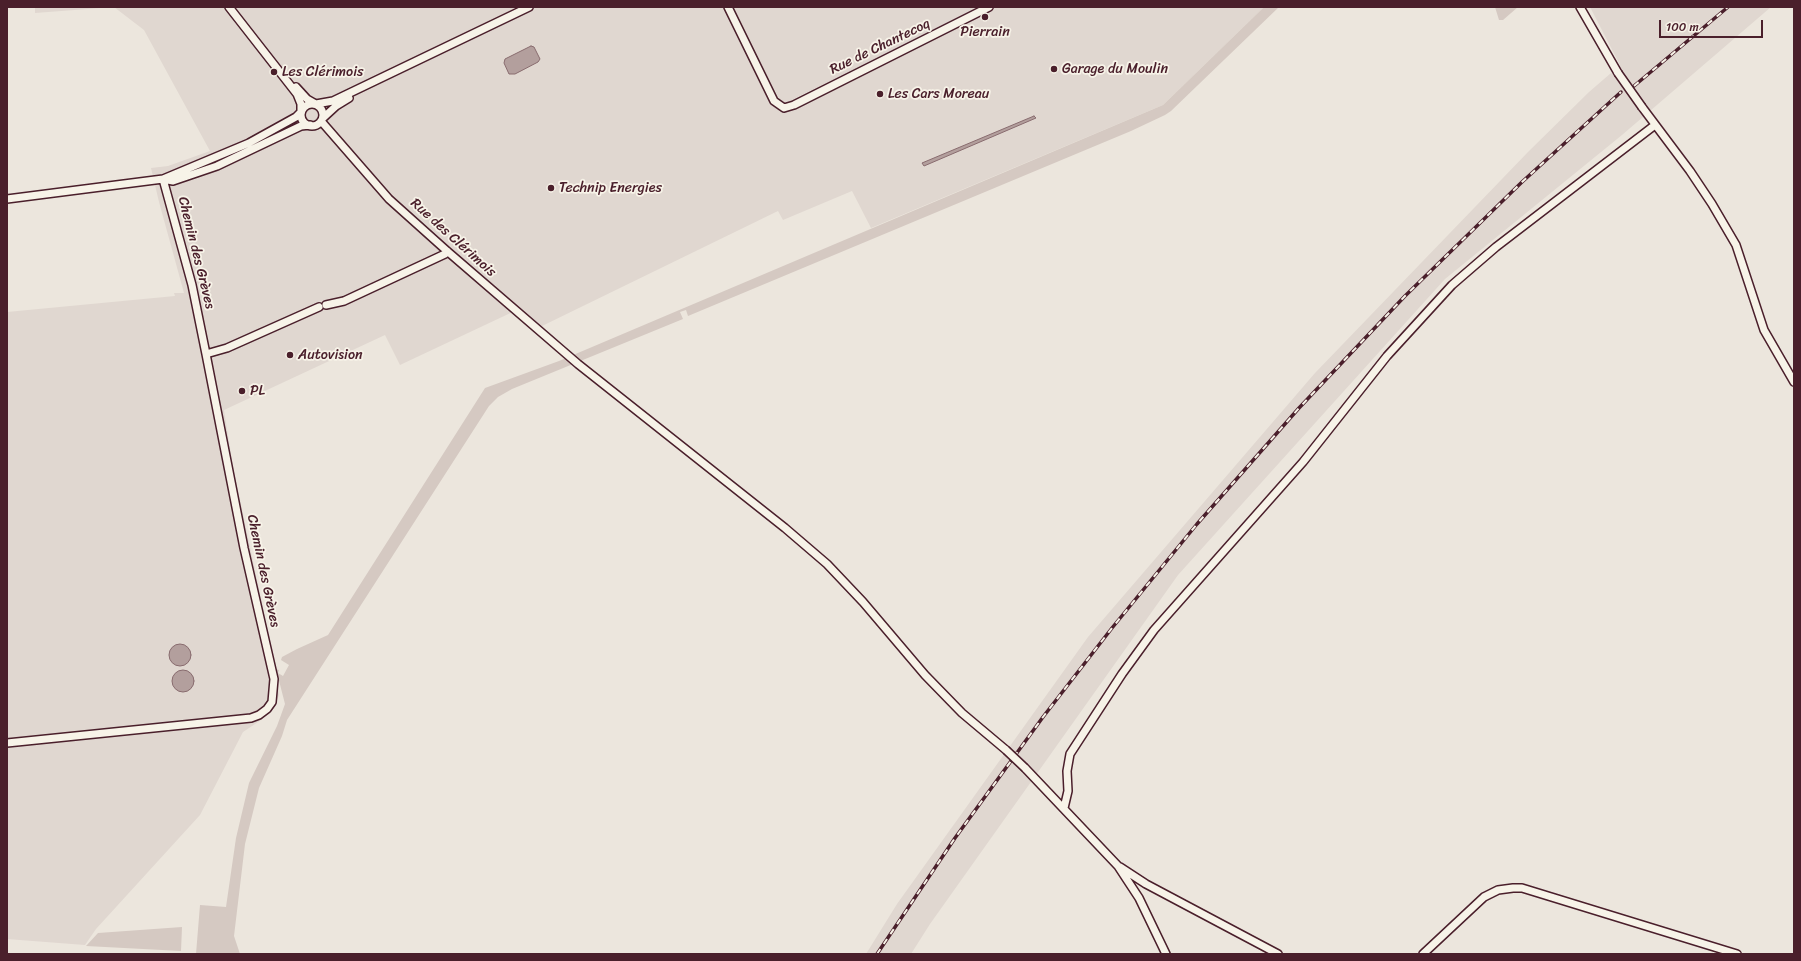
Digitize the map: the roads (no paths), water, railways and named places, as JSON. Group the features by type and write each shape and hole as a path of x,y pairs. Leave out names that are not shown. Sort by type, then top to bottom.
{"street":[{"path":"229,7 297,94 301,104 302,119 310,125"},
{"path":"7,199 163,179 249,143 289,122 301,112 305,106 333,101 386,77 529,7"},
{"name":"Rue de Chantecoq","path":"728,7 774,101 781,107 794,104 990,7"},
{"path":"1580,7 1618,73 1642,108 1690,171 1712,204 1736,245 1764,330 1794,382"},
{"path":"256,42 307,99 323,111 322,119"},
{"path":"163,179 173,181 218,166 301,126 316,125 336,106 386,77"},
{"name":"Rue des Clérimois","path":"322,119 389,199 447,251 578,364 779,523 827,564 863,602 925,674 962,713 1025,768 1118,866"},
{"path":"1064,808 1068,791 1067,771 1070,754 1122,674 1154,630 1303,462 1387,356 1452,285 1490,252 1655,125"},
{"name":"Chemin des Grèves","path":"7,743 251,718 259,715 267,709 272,702 274,679 243,540 192,285 163,179"},
{"path":"7,194 66,191"},
{"path":"206,354 227,348 322,306 344,301 445,254 447,251"},
{"path":"1118,866 1139,898 1166,954"},
{"path":"1118,866 1146,884 1278,954"},
{"path":"1423,954 1484,897 1498,890 1513,888 1522,888 1737,954"}],"railway":[{"path":"1634,86 1728,7"},
{"path":"877,954 955,838 1043,717 1112,628 1197,524 1299,408 1405,296 1522,182 1621,92"}],"place":[{"name":"Pierrain","path":"985,17"},
{"name":"Garage du Moulin","path":"1054,69"},
{"name":"Les Clérimois","path":"274,72"},
{"name":"Les Cars Moreau","path":"880,94"},
{"name":"Technip Energies","path":"551,188"},
{"name":"Autovision","path":"290,355"},
{"name":"PL","path":"242,391"}]}
